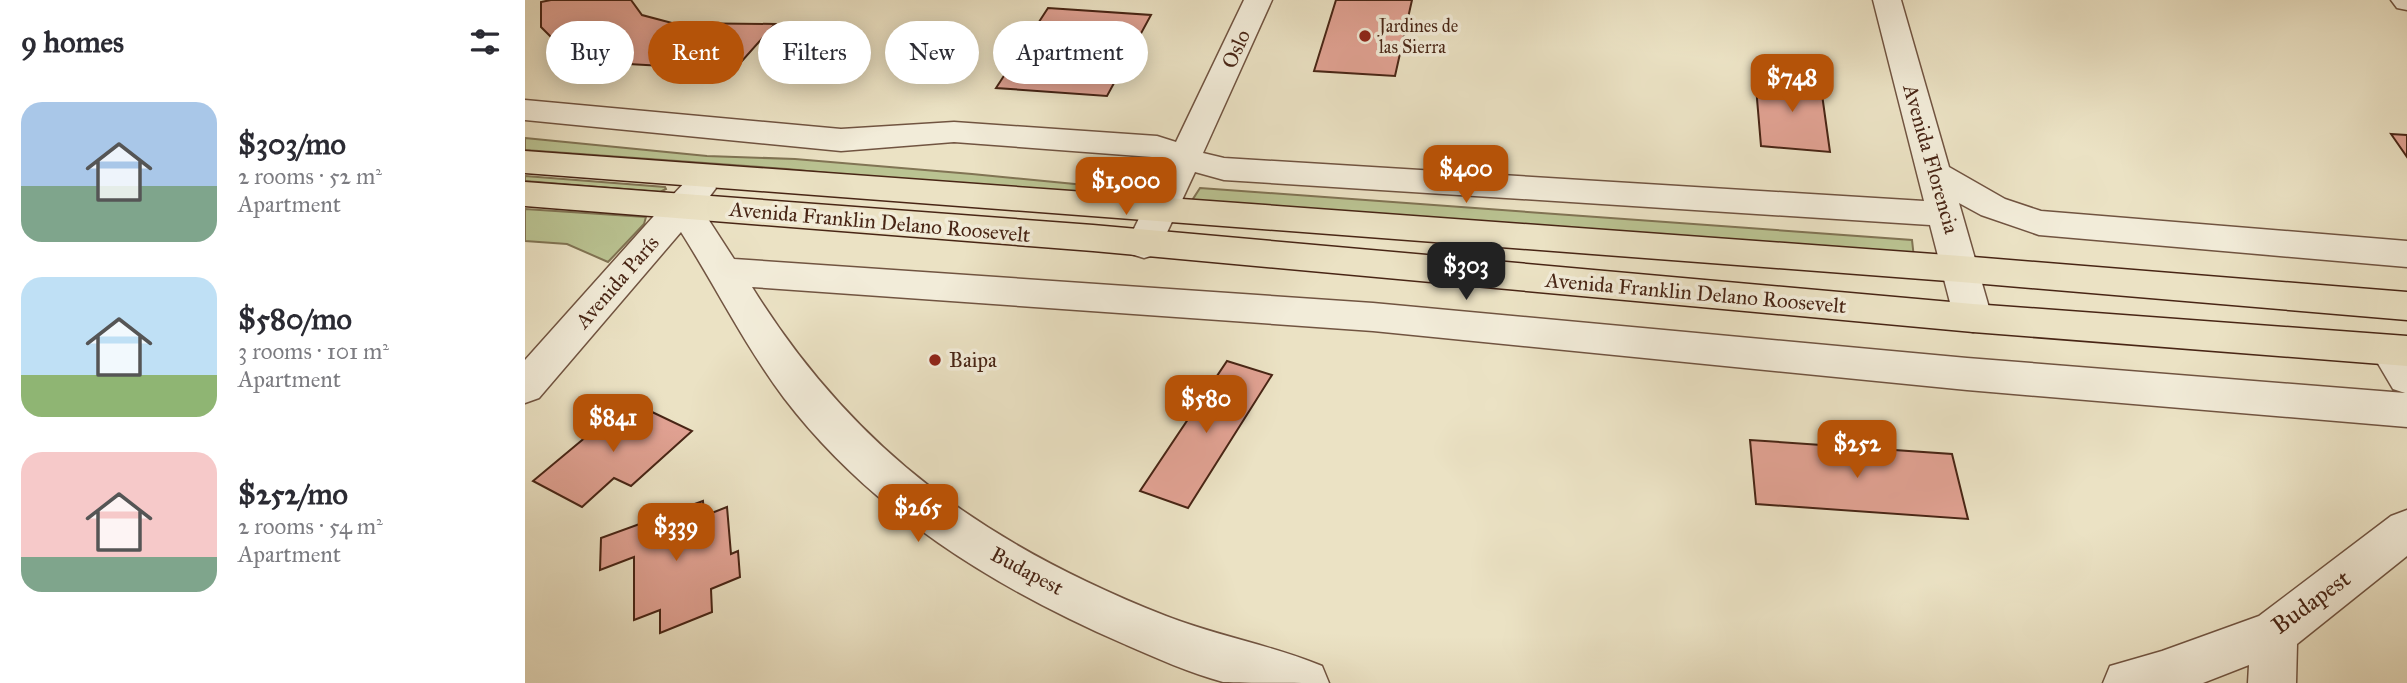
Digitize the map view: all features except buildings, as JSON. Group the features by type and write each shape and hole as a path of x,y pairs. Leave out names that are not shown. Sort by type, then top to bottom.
{"main road":[{"name":"Avenida Franklin Delano Roosevelt","path":"525,162 696,191 1144,245 1973,318 2401,360"},
{"name":"Avenida Franklin Delano Roosevelt","path":"525,194 696,191 1160,211 1961,269 2407,306"}],"street":[{"name":"Oslo","path":"1144,245 1258,0"},
{"name":"Avenida Florencia","path":"1887,0 1973,318"},
{"path":"525,110 841,141 954,132 1157,147 1185,159 1224,169 1944,214"},
{"path":"1933,173 1993,207 2039,223 2407,254"},
{"name":"Budapest","path":"696,191 725,272 755,326 800,390 855,452 928,512 1015,569 1112,614 1224,660 1305,683"},
{"name":"Avenida París","path":"525,387 696,191"},
{"path":"725,272 1373,317 1953,373 2407,410"},
{"name":"Budapest","path":"2127,683 2162,675 2274,633 2407,530"},
{"path":"2272,683 2274,633"}],"green space":[{"path":"525,138 707,156 795,159 1146,191 1143,204 787,169 525,150"},
{"path":"525,176 666,189 660,192 525,181"},
{"path":"1200,188 1912,240 1914,258 1191,202"},
{"path":"525,209 646,217 644,224 608,262 567,244 525,241"}],"place":[{"name":"Jardines de las Sierra","path":"1365,36"},
{"name":"Baipa","path":"935,360"}]}
